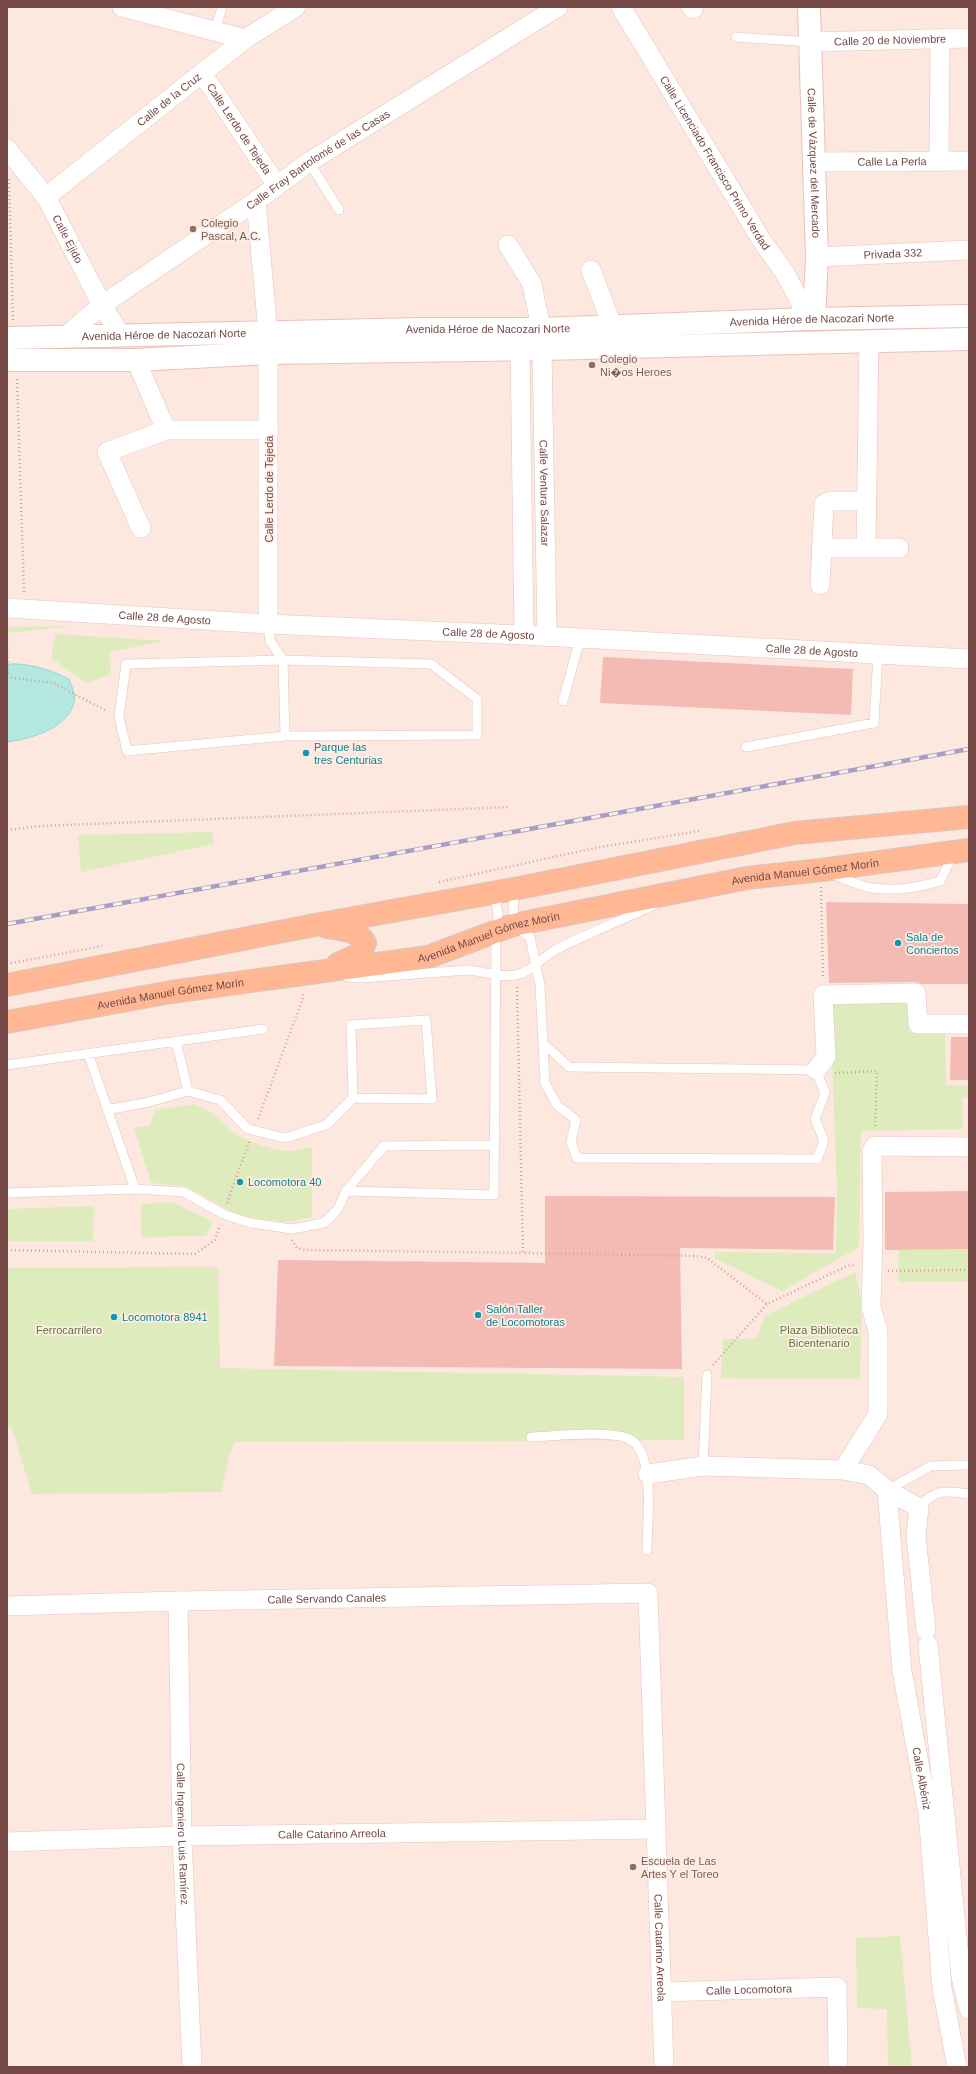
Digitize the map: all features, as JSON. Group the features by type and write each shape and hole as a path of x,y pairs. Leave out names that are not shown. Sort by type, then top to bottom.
{"main road":[{"name":"Calle de Vázquez del Mercado","path":"809,7 817,257 811,319"},
{"name":"Avenida Héroe de Nacozari Norte","path":"7,338 120,334 268,343 520,349 541,339 612,325 969,316"},
{"name":"Avenida Héroe de Nacozari Norte","path":"7,360 136,360 268,343 541,339 969,339"},
{"path":"7,986 315,925 504,891 795,833 969,817"},
{"name":"Avenida Manuel Gómez Morín","path":"7,1022 171,992 428,957 504,929 747,878 964,852"},
{"path":"304,973 342,963 360,954 364,949 365,943 358,934 348,930 315,925"}],"street":[{"name":"Calle de la Cruz","path":"46,197 245,39 296,7"},
{"name":"Calle Fray Bartolomé de las Casas","path":"66,336 102,305 256,201 276,184 558,7"},
{"name":"Calle Licenciado Francisco Primo Verdad","path":"621,7 762,241 785,273 811,319"},
{"path":"126,8 245,39"},
{"name":"Calle 20 de Noviembre","path":"811,42 969,38"},
{"path":"939,161 940,39"},
{"name":"Calle Lerdo de Tejeda","path":"202,73 276,184"},
{"name":"Calle Ejido","path":"7,149 46,197 102,305 120,334"},
{"name":"Calle La Perla","path":"814,162 969,161"},
{"name":"Calle Lerdo de Tejeda","path":"256,201 268,343 268,624"},
{"name":"Calle Ventura Salazar","path":"508,245 532,284 541,339 547,637"},
{"name":"Privada 332","path":"817,257 969,250"},
{"path":"591,270 612,325"},
{"path":"866,548 869,364 868,340"},
{"name":"Calle Ventura Salazar","path":"520,349 524,635"},
{"path":"136,360 166,430"},
{"path":"141,528 107,452 166,430 269,430"},
{"path":"820,585 824,504 830,501 866,501"},
{"path":"821,548 899,548"},
{"name":"Calle 28 de Agosto","path":"7,608 268,624 524,635 969,659"},
{"path":"821,1064 823,995 916,993 918,1024 969,1024"},
{"path":"843,1470 878,1414 878,1331 871,1307 872,1151 875,1146 969,1147"},
{"path":"648,1474 703,1466 843,1470 869,1475 887,1490 919,1508"},
{"name":"Calle Albéniz","path":"887,1490 902,1671 928,1812 942,1988 957,2067"},
{"name":"Calle Albéniz","path":"919,1508 916,1525 918,1548 930,1668 969,2010"},
{"path":"892,1551 918,1548"},
{"name":"Calle Servando Canales","path":"7,1606 178,1601 648,1593"},
{"name":"Calle Catarino Arreola","path":"648,1593 664,2067"},
{"name":"Calle Ingeniero Luis Ramírez","path":"178,1601 182,1836 192,2067"},
{"path":"902,1671 930,1668"},
{"name":"Calle Catarino Arreola","path":"7,1842 182,1836 656,1829"},
{"name":"Calle Locomotora","path":"662,1992 836,1987 838,2067"}],"lane":[{"path":"215,32 222,7"},
{"path":"736,37 811,42"},
{"path":"309,162 339,210"},
{"path":"268,624 270,641 283,660 285,736"},
{"path":"563,701 580,639"},
{"path":"746,747 874,722 878,654"},
{"path":"283,660 431,664 477,699 477,735 285,736 127,751 119,717 126,664 283,660"},
{"path":"821,870 865,886 876,888 917,888 940,881 964,852"},
{"path":"504,891 498,915 504,929 530,937 540,985 545,1083 557,1105 576,1120 571,1142 578,1158 817,1159 824,1141 815,1118 825,1093 821,1064 569,1067 543,1043"},
{"path":"346,1191 494,1195 493,1145 496,976 504,929 504,891"},
{"path":"304,973 362,978 468,970 479,971 496,976 517,975 535,966 555,950 684,891"},
{"path":"107,1110 149,1102 188,1091 220,1100 248,1129 285,1138 326,1125 352,1098 351,1025 426,1020 432,1099 352,1098"},
{"path":"7,1065 263,1029"},
{"path":"176,1041 188,1091"},
{"path":"88,1053 135,1189"},
{"path":"7,1193 135,1189 184,1192 223,1214 250,1223 292,1229 324,1223 338,1209 346,1191 384,1146 493,1145"},
{"path":"703,1466 707,1375"},
{"path":"531,1437 612,1435 630,1439 640,1451 648,1474 647,1550"},
{"path":"887,1490 931,1466 969,1465"},
{"path":"919,1508 933,1494 943,1491 969,1494"}],"path":[{"path":"7,641 8,677 53,683 119,717"},
{"path":"7,830 40,826 510,807"},
{"path":"821,870 823,995"},
{"path":"256,1124 303,998 304,973"},
{"path":"517,975 522,1254"},
{"path":"821,1064 835,1073 877,1071 875,1146"},
{"path":"7,1250 195,1254 215,1240 251,1139"},
{"path":"292,1229 292,1241 297,1248 306,1250 696,1256 707,1258 767,1304"},
{"path":"707,1375 710,1369 767,1304 847,1266 860,1265 872,1272 969,1270"}],"green space":[{"path":"72,626 7,633 7,627"},
{"path":"56,634 164,641 109,652 111,674 87,683 51,658"},
{"path":"212,832 214,844 81,872 78,835"},
{"path":"907,1001 909,1032 945,1032 946,1085 969,1086 969,1098 962,1098 963,1129 861,1131 859,1247 782,1291 715,1258 715,1252 836,1253 837,1193 830,1004"},
{"path":"194,1104 211,1113 233,1132 252,1142 285,1151 312,1147 312,1217 285,1222 239,1216 185,1186 151,1183 134,1128 150,1125 155,1110"},
{"path":"172,1202 213,1222 206,1236 141,1237 141,1204"},
{"path":"94,1206 93,1241 7,1241 7,1209"},
{"path":"969,1249 969,1282 898,1282 899,1250"},
{"name":"Ferrocarrilero","path":"218,1267 220,1368 684,1377 684,1440 235,1442 228,1459 222,1492 32,1494 12,1428 7,1426 7,1268"},
{"name":"Plaza Biblioteca Bicentenario","path":"855,1272 862,1303 860,1379 721,1378 723,1339 756,1339 765,1316"},
{"path":"900,1936 912,2067 888,2067 887,2009 857,2008 856,1938"}],"water":[{"path":"7,664 39,667 69,679 73,691 74,703 64,720 56,726 37,735 7,742"}],"building":[{"path":"603,657 853,669 851,715 600,703"},
{"name":"Sala de Conciertos","path":"826,902 969,904 969,984 922,984 916,982 829,983"},
{"path":"951,1037 969,1037 969,1080 950,1080"},
{"path":"969,1191 969,1249 885,1250 885,1192"},
{"name":"Salón Taller de Locomotoras","path":"545,1196 835,1197 833,1250 680,1248 682,1369 274,1366 278,1260 545,1263"}],"railway":[{"path":"7,924 969,749"}],"place":[{"name":"Colegio Pascal, A.C.","path":"193,229"},
{"name":"Colegio Ni�os Heroes","path":"592,365"},
{"name":"Parque las tres Centurias","path":"306,753"},
{"name":"Sala de Conciertos","path":"898,943"},
{"name":"Locomotora 40","path":"240,1182"},
{"name":"Salón Taller de Locomotoras","path":"478,1315"},
{"name":"Locomotora 8941","path":"114,1317"},
{"name":"Escuela de Las Artes Y el Toreo","path":"633,1867"}]}
